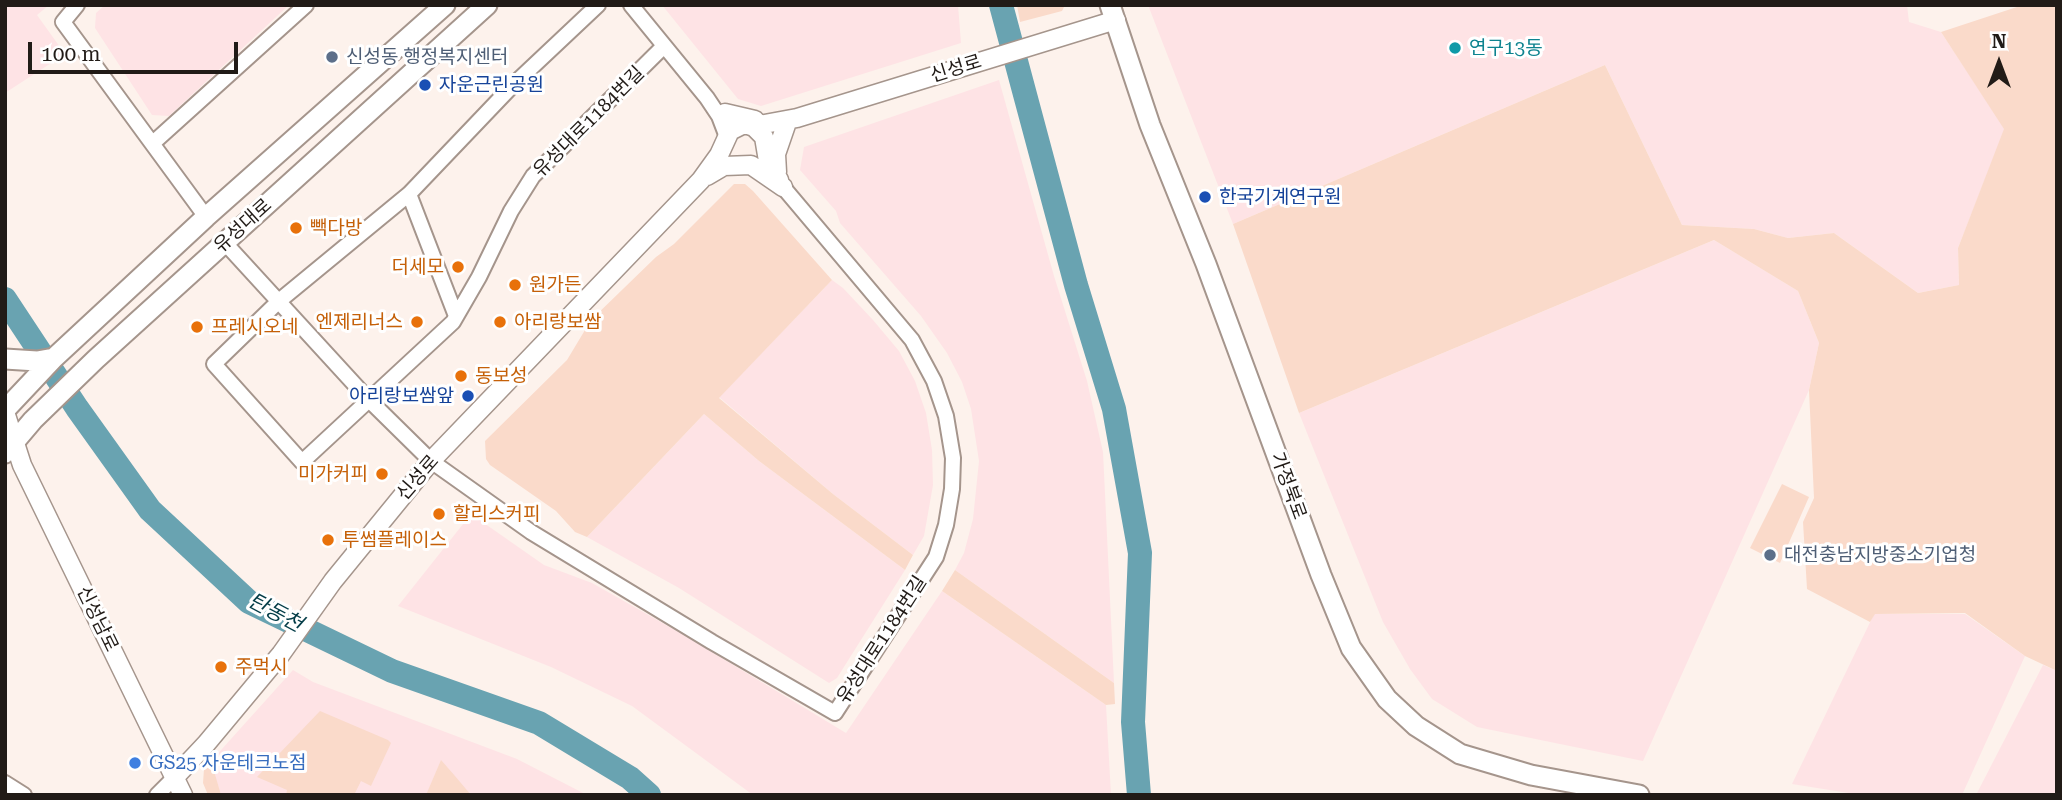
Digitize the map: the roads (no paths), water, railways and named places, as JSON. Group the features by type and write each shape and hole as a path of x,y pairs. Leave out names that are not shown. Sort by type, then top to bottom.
{"main road":[{"name":"유성대로","path":"9,406 54,358 206,217 445,5"},
{"name":"유성대로","path":"8,445 96,359 487,5"},
{"name":"가정북로","path":"1113,13 1150,125 1206,264 1321,575 1351,648 1387,699 1416,726 1460,754 1531,775 1639,795"},
{"path":"5,359 37,361 54,358"}],"street":[{"path":"77,5 63,22 206,217"},
{"path":"153,143 306,5"},
{"name":"유성대로1184번길","path":"598,5 513,85 409,194 279,301 214,364 302,462 453,322 511,211 533,176 664,46"},
{"path":"631,5 722,114 760,131 768,161 778,181"},
{"name":"신성로","path":"787,121 1032,46 1113,13"},
{"path":"722,114 787,121"},
{"path":"722,114 727,155 778,181"},
{"path":"709,172 722,114"},
{"path":"709,172 735,127 787,121"},
{"path":"709,172 723,166 744,165 762,157 765,147 787,121"},
{"path":"778,181 776,154 787,121"},
{"path":"709,172 738,171 778,181"},
{"name":"신성로","path":"157,795 206,744 281,654 333,581 431,461 709,172"},
{"name":"유성대로1184번길","path":"225,243 368,399 431,461 531,532 835,713 936,557 946,525 952,489 953,458 946,416 934,381 912,340 778,181"},
{"path":"409,194 456,316"},
{"name":"신성남로","path":"9,406 8,445 183,795"},
{"path":"5,783 24,795"}],"waterway":[{"path":"1001,5 1076,285 1114,409 1140,553 1133,722 1139,795"},
{"name":"탄동천","path":"5,299 77,408 150,510 249,602 392,671 539,723 630,778 649,795"}],"place":[{"name":"연구13동","path":"1455,48"},
{"name":"신성동 행정복지센터","path":"332,57"},
{"name":"자운근린공원","path":"425,85"},
{"name":"한국기계연구원","path":"1205,197"},
{"name":"빽다방","path":"296,228"},
{"name":"더세모","path":"458,267"},
{"name":"원가든","path":"515,285"},
{"name":"엔제리너스","path":"417,322"},
{"name":"아리랑보쌈","path":"500,322"},
{"name":"프레시오네","path":"197,327"},
{"name":"동보성","path":"461,376"},
{"name":"아리랑보쌈앞","path":"468,396"},
{"name":"미가커피","path":"382,474"},
{"name":"할리스커피","path":"439,514"},
{"name":"투썸플레이스","path":"328,540"},
{"name":"대전충남지방중소기업청","path":"1770,555"},
{"name":"주먹시","path":"221,667"},
{"name":"GS25 자운테크노점","path":"135,763"}]}
